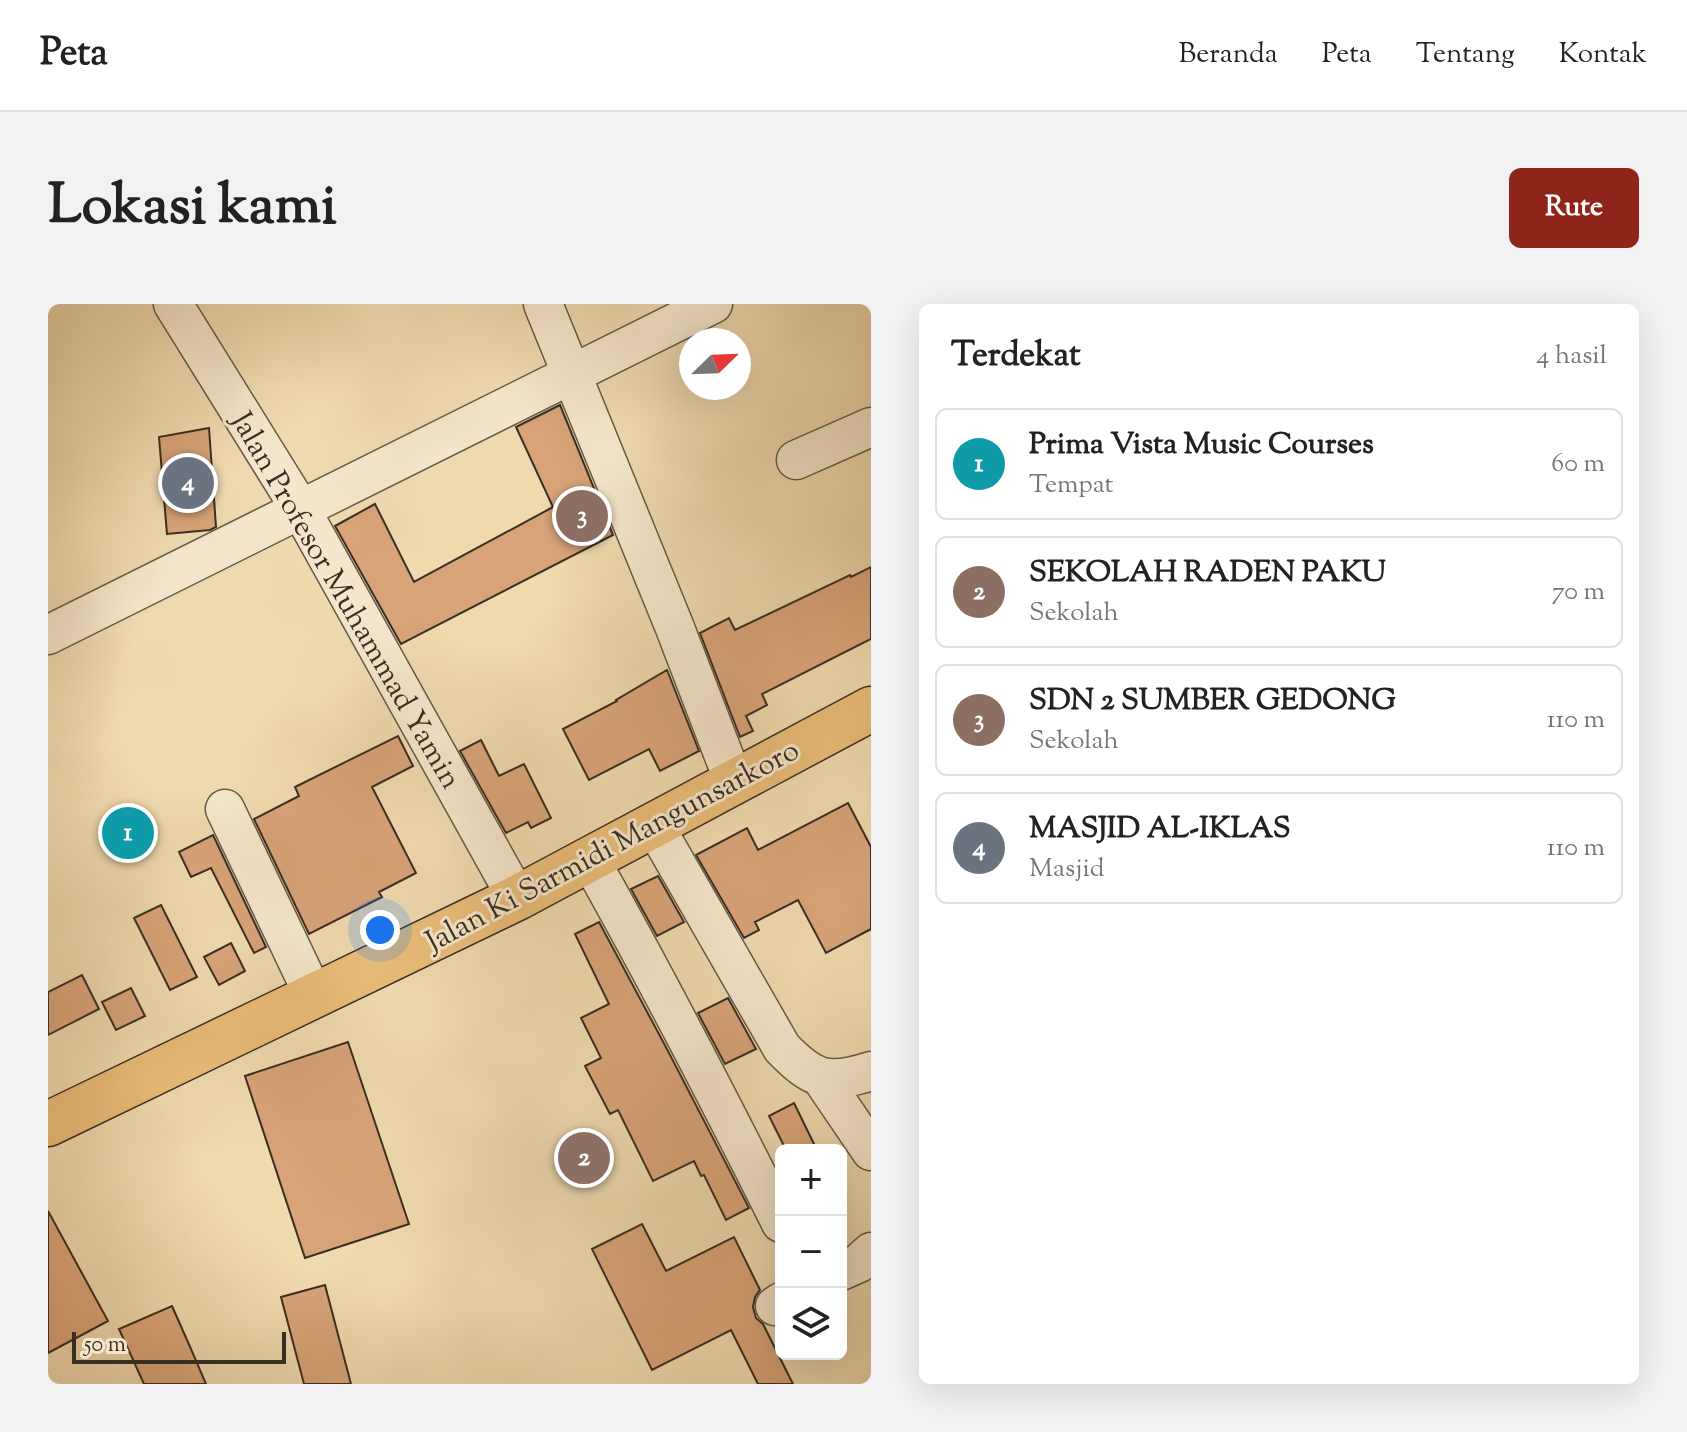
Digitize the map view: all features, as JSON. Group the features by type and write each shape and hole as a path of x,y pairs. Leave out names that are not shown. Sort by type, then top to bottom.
{"main road":[{"name":"Jalan Ki Sarmidi Mangunsarkoro","path":"48,1124 517,898 871,709"}],"street":[{"name":"Jalan Profesor Muhammad Yamin","path":"173,304 301,510 517,898"},
{"path":"543,304 734,782"},
{"path":"48,635 713,304"},
{"path":"796,460 871,427"},
{"path":"225,809 314,996"},
{"path":"654,825 782,1048 798,1065 822,1079 871,1151"},
{"path":"590,860 640,948 778,1216"},
{"path":"822,1079 871,1071"},
{"path":"847,1268 871,1252"}],"building":[{"path":"560,405 613,535 401,644 335,526 375,504 414,582 553,507 516,427"},
{"path":"209,428 216,527 167,534 159,437"},
{"path":"871,567 871,639 762,694 767,705 746,716 753,731 740,737 700,633 729,618 735,630"},
{"path":"667,670 699,751 660,771 649,749 589,780 563,729"},
{"path":"398,736 413,766 372,787 416,873 379,892 382,897 309,934 254,819 299,796 295,787"},
{"path":"481,740 499,776 524,764 551,818 531,828 528,822 506,833 460,751"},
{"path":"848,803 871,847 871,929 826,953 798,900 755,922 759,930 744,938 696,855 747,828 758,850"},
{"path":"213,835 266,947 254,953 211,868 191,877 179,852"},
{"path":"658,876 684,922 657,936 631,889"},
{"path":"161,905 197,977 170,990 134,918"},
{"path":"599,922 749,1208 726,1220 694,1161 653,1181 618,1110 610,1114 585,1066 601,1058 581,1018 609,1004 575,934"},
{"path":"231,943 245,971 219,985 204,957"},
{"path":"82,975 99,1009 48,1035 48,992"},
{"path":"131,988 145,1016 116,1030 102,1002"},
{"path":"728,998 756,1049 725,1064 698,1013"},
{"path":"348,1042 409,1224 305,1258 245,1076"},
{"path":"794,1103 814,1144 783,1144 769,1116"},
{"path":"48,1211 108,1321 48,1353"},
{"path":"642,1224 666,1271 734,1237 760,1290 753,1307 756,1318 763,1324 775,1348 775,1360 781,1360 793,1384 758,1384 731,1330 652,1370 592,1249"},
{"path":"325,1285 351,1384 304,1384 281,1297"},
{"path":"172,1306 206,1384 144,1384 119,1329"}],"place":[{"name":"MASJID AL-IKLAS","path":"188,483"},
{"name":"SDN 2 SUMBER GEDONG","path":"582,516"},
{"name":"Prima Vista Music Courses","path":"128,833"},
{"name":"SEKOLAH RADEN PAKU","path":"584,1158"}]}
